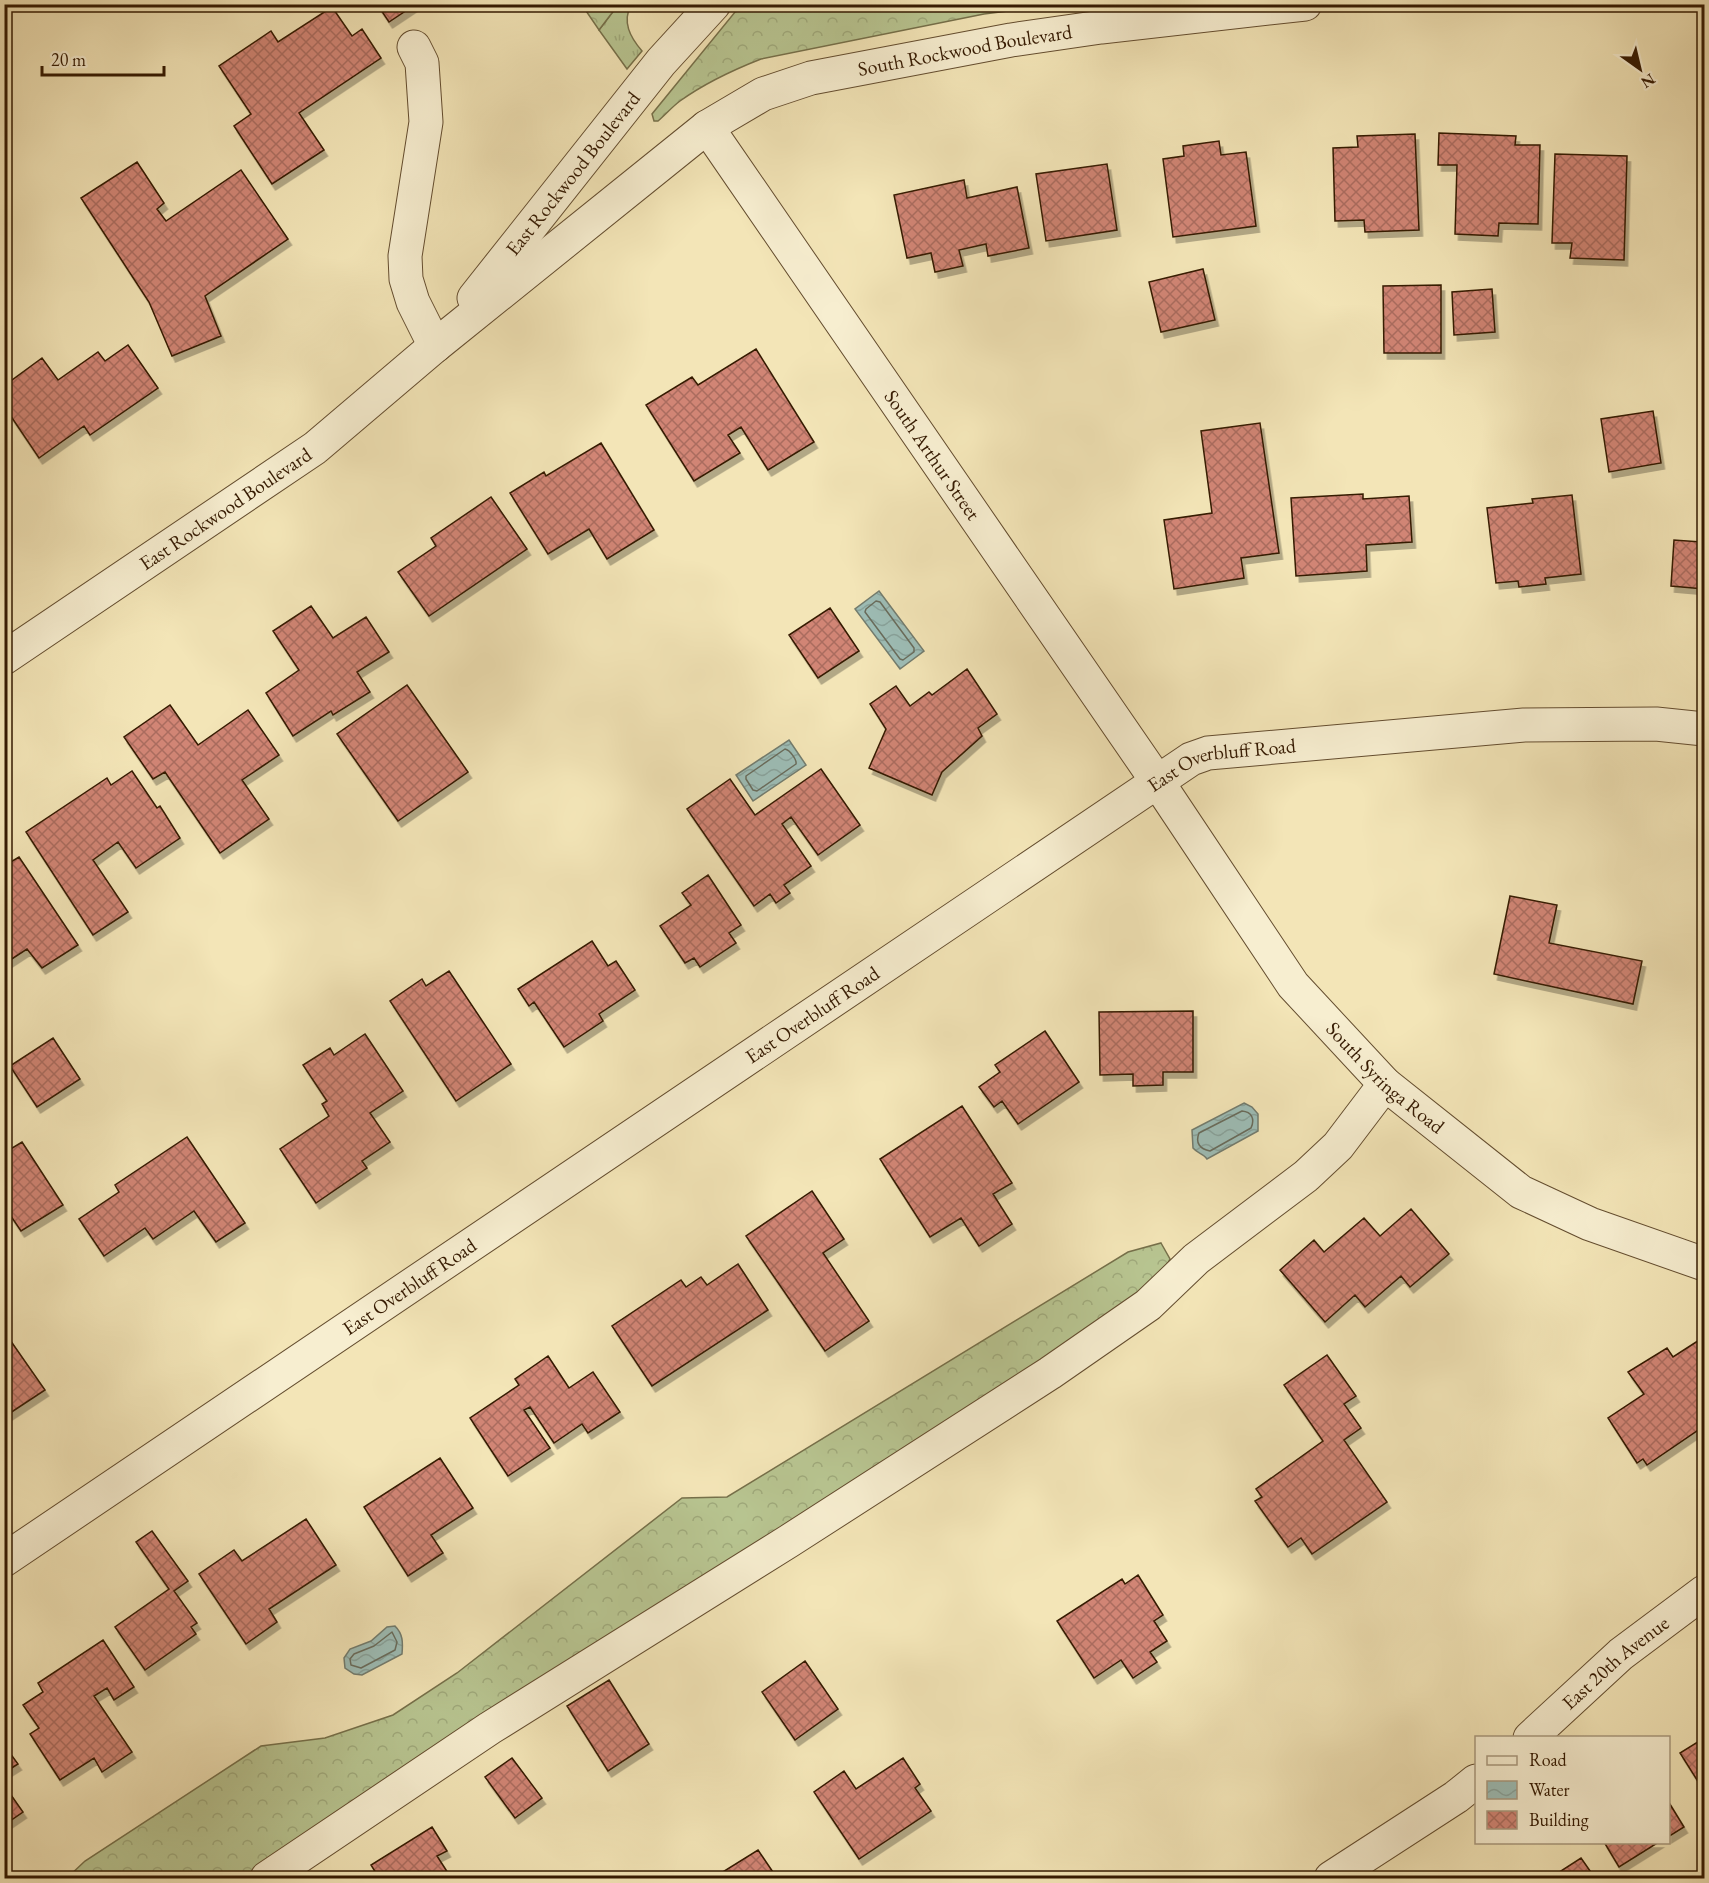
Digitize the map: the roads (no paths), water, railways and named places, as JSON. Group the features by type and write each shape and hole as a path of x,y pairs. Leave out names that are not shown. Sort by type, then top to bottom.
{"street":[{"name":"East Rockwood Boulevard","path":"435,346 661,62 714,4"},
{"name":"South Rockwood Boulevard","path":"707,127 763,94 811,78 1000,42 1305,4"},
{"path":"414,48 422,63 426,122 405,256 406,279 413,302 435,346"},
{"name":"East Rockwood Boulevard","path":"4,658 315,448 435,346 707,127"},
{"name":"South Arthur Street","path":"707,127 1157,781"},
{"name":"East Overbluff Road","path":"4,1560 1191,759 1208,753 1524,725 1656,724 1704,729"},
{"name":"South Syringa Road","path":"1157,781 1293,985 1385,1084 1521,1192 1590,1224 1704,1264"},
{"path":"267,1878 490,1728 789,1541 1050,1373 1148,1305 1196,1259 1306,1176 1338,1146 1385,1084"},
{"name":"East 20th Avenue","path":"1531,1736 1621,1654 1704,1592"},
{"path":"1330,1878 1456,1797 1475,1782"}],"water":[{"path":"879,591 924,651 900,669 855,609"},
{"path":"789,740 806,765 753,801 736,775"},
{"path":"1244,1103 1258,1114 1258,1131 1207,1159 1193,1148 1192,1130"},
{"path":"395,1626 402,1638 402,1654 362,1675 354,1674 345,1668 344,1658 350,1649 371,1641 387,1627"}]}
